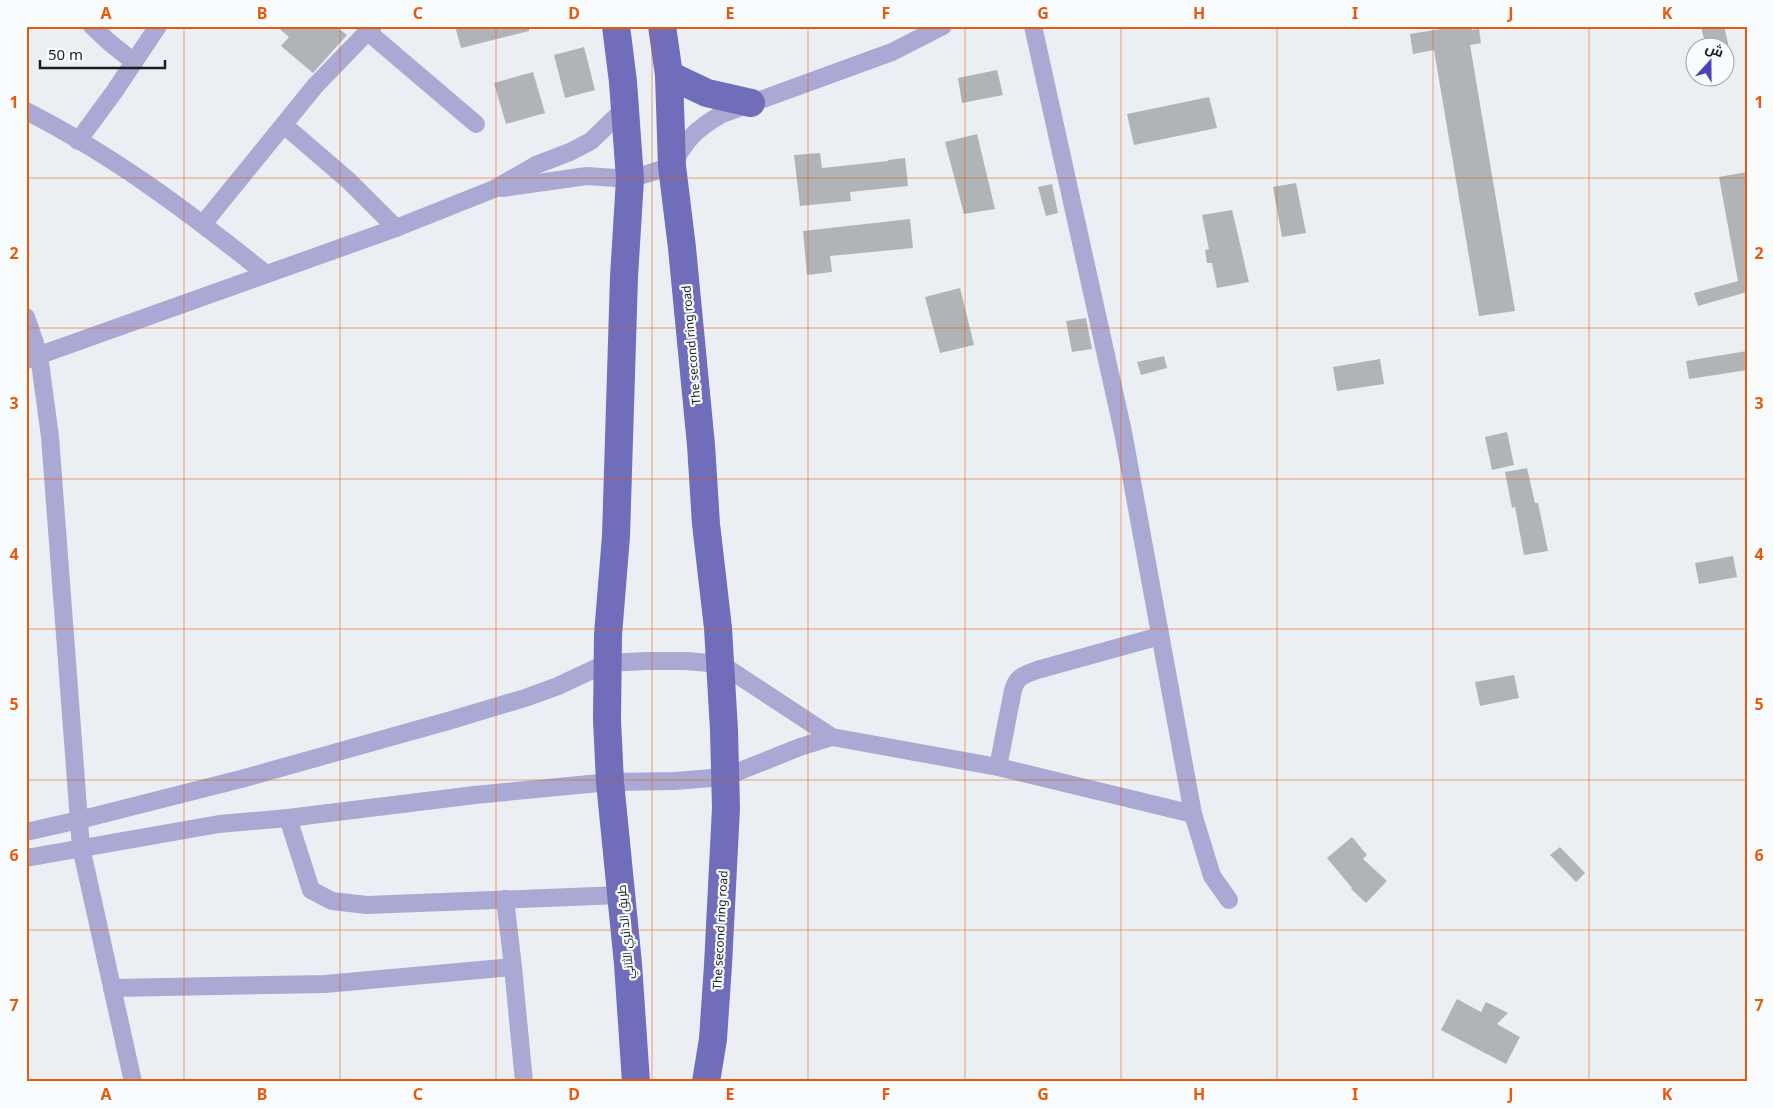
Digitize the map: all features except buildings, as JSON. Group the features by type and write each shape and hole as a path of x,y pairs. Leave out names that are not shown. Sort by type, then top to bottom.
{"main road":[{"path":"607,663 608,621 616,536 624,277 630,179 621,64 616,26"},
{"name":"The second ring road","path":"662,26 669,74 672,166 682,248 701,445 706,524 721,664 726,808 713,1039 706,1082"},
{"path":"669,74 707,93 751,103"},
{"name":"طريق الدائري الثاني","path":"607,663 610,782 628,964 636,1082"}],"street":[{"path":"92,26 134,62"},
{"path":"78,141 158,26"},
{"path":"494,190 587,176 630,179 672,166 682,147 694,133 722,114 892,52 943,26"},
{"path":"1033,26 1123,432 1193,814 1212,876 1229,900"},
{"path":"203,224 316,86 370,29 476,124"},
{"path":"33,357 396,228 494,190 536,166 591,141 624,110"},
{"path":"26,112 105,157 203,224 266,274"},
{"path":"284,124 350,181 396,228"},
{"path":"26,317 50,437 81,847 133,1082"},
{"path":"998,767 1013,690 1016,682 1021,677 1037,670 1160,636"},
{"path":"26,832 241,778 525,698 558,686 607,663 669,660 721,664 832,737 998,767 1193,814"},
{"path":"26,858 219,824 610,782 675,781 725,777 832,737"},
{"path":"288,818 311,890 332,902 367,905 621,895"},
{"path":"504,899 514,967 524,1082"},
{"path":"112,988 325,984 514,967"}]}
